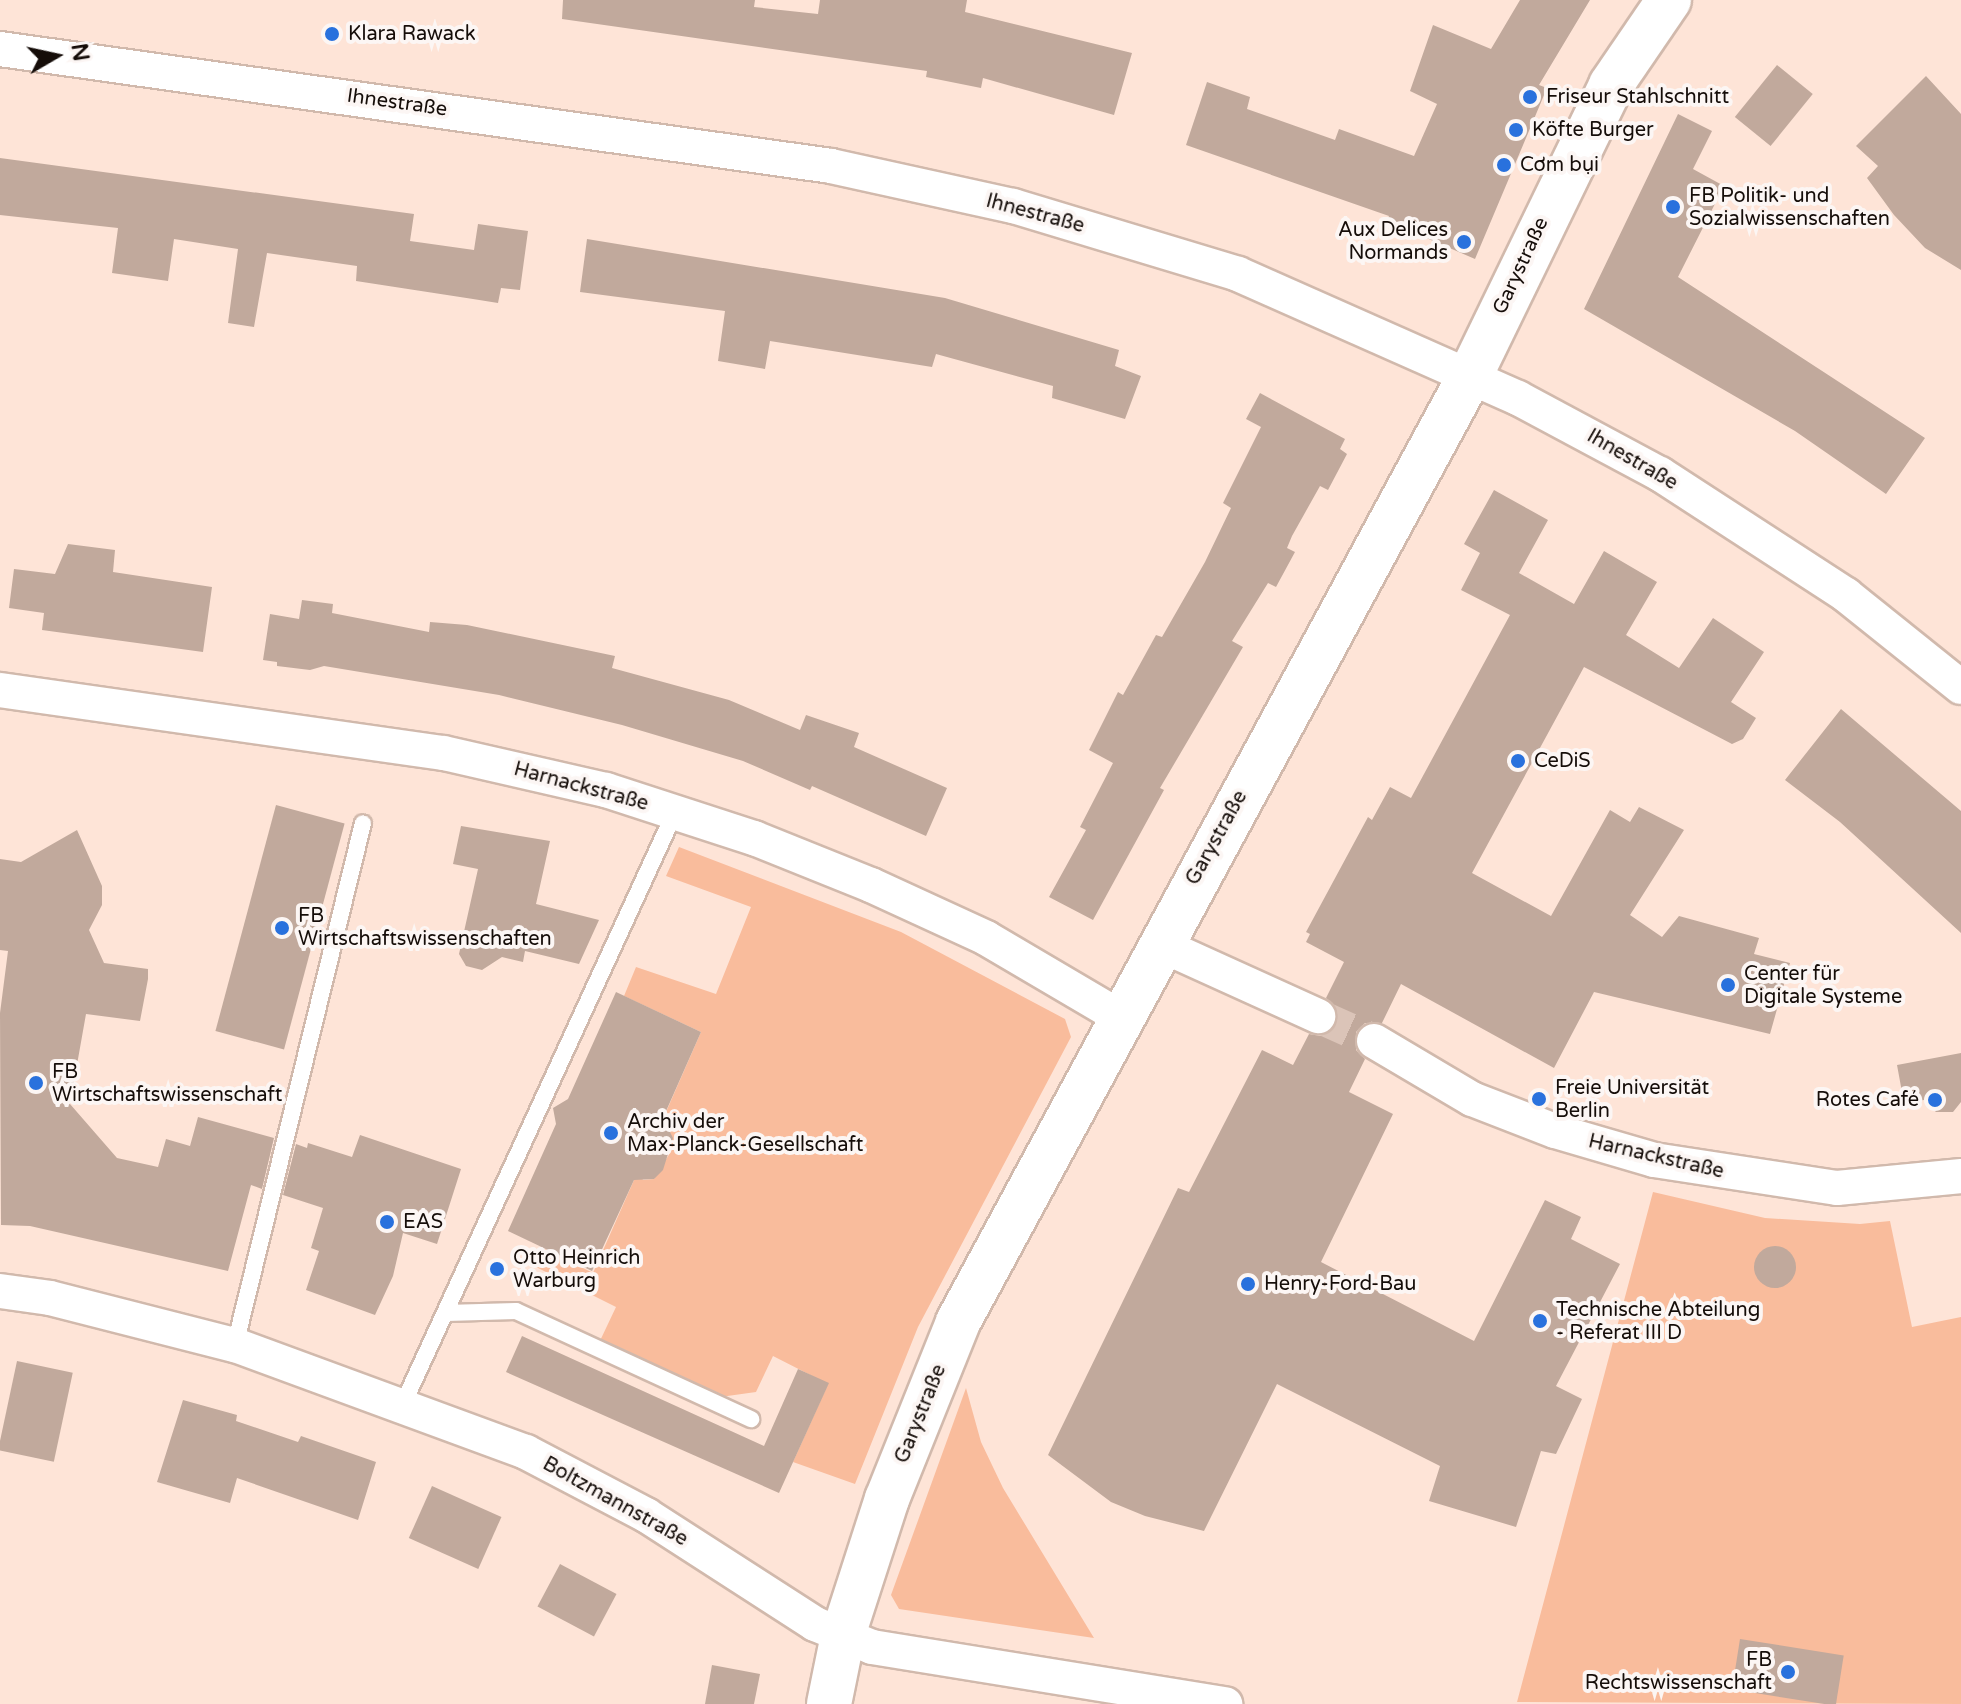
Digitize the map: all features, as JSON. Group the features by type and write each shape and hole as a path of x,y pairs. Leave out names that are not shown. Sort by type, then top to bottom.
{"street":[{"name":"Garystraße","path":"829,1704 843,1635 887,1499 958,1322 1159,944 1470,376 1611,85 1669,0"},
{"name":"Ihnestraße","path":"0,49 846,169 1013,206 1238,274 1470,376 1660,474 1846,595 1961,687"},
{"name":"Harnackstraße","path":"0,690 444,753 606,790 675,812 871,885 986,938 1120,1017"},
{"path":"1159,944 1318,1016"},
{"name":"Harnackstraße","path":"1374,1041 1472,1099 1555,1131 1654,1160 1837,1188 1961,1176"},
{"name":"Boltzmannstraße","path":"0,1291 50,1298 235,1345 403,1404 526,1452 646,1515 815,1624 872,1647 1225,1704"}],"lane":[{"path":"403,1404 675,812"},
{"path":"235,1345 363,823"},
{"path":"446,1313 516,1311 751,1419"}],"shaded area":[{"path":"679,847 901,932 1065,1019 1071,1037 918,1327 855,1484 793,1462 828,1384 773,1356 756,1392 713,1398 598,1345 616,1307 536,1267 545,1249 593,1273 638,1171 643,1180 654,1179 673,1148 669,1129 659,1128 701,1032 624,996 636,967 716,994 751,907 666,876"},
{"path":"1653,1192 1765,1218 1860,1224 1890,1221 1912,1327 1961,1317 1961,1704 1517,1702"},
{"path":"966,1388 981,1442 1003,1488 1094,1638 899,1609 891,1595"}],"building":[{"path":"563,0 755,0 754,7 818,14 820,0 967,0 965,12 1132,53 1114,115 983,78 981,88 926,77 927,71 562,19"},
{"path":"1520,0 1590,0 1539,85 1547,88 1475,259 1387,221 1389,216 1186,145 1207,82 1250,97 1247,109 1335,140 1339,129 1414,156 1437,104 1410,91 1433,25 1491,49"},
{"path":"1777,65 1813,94 1771,146 1735,117"},
{"path":"1926,76 1961,114 1961,270 1925,248 1894,215 1867,178 1878,166 1856,146"},
{"path":"1678,114 1712,131 1693,169 1724,186 1678,277 1925,438 1886,494 1795,431 1584,309"},
{"path":"0,158 414,214 410,241 474,250 478,224 528,231 520,290 501,288 498,303 356,281 357,266 267,253 254,327 228,323 238,249 174,239 168,281 112,273 118,228 0,215"},
{"path":"587,239 945,298 1119,350 1115,366 1141,376 1125,419 1052,398 1053,386 936,354 932,367 770,341 765,369 718,361 725,311 580,292"},
{"path":"1260,393 1345,439 1340,449 1347,454 1328,490 1320,486 1292,536 1287,548 1295,552 1276,587 1268,583 1232,641 1243,647 1160,788 1164,790 1093,920 1049,897 1086,830 1080,827 1113,763 1089,750 1118,692 1123,695 1156,635 1162,637 1205,562 1231,508 1223,503 1261,427 1246,419"},
{"path":"1494,490 1548,520 1519,573 1574,604 1604,551 1657,582 1626,635 1679,668 1713,618 1764,652 1731,702 1756,718 1743,739 1732,744 1584,667 1472,873 1551,916 1610,810 1630,822 1639,807 1684,830 1630,915 1662,937 1679,916 1759,938 1754,954 1790,963 1770,1034 1594,992 1554,1068 1401,984 1382,1023 1365,1023 1356,1032 1356,1050 1365,1059 1349,1092 1393,1114 1321,1262 1474,1341 1545,1200 1581,1217 1571,1239 1620,1264 1556,1386 1582,1399 1556,1454 1541,1451 1516,1527 1429,1501 1440,1466 1277,1384 1204,1531 1145,1516 1111,1502 1048,1455 1178,1188 1189,1192 1262,1050 1293,1065 1309,1034 1321,1036 1336,1025 1338,1013 1326,998 1344,962 1306,942 1310,934 1306,932 1368,817 1372,820 1390,787 1411,798 1510,615 1461,590 1480,553 1464,544"},
{"path":"68,544 115,550 113,572 212,587 203,652 42,630 44,613 9,608 14,569 55,574"},
{"path":"302,600 333,604 332,613 429,632 430,622 467,625 615,656 612,668 729,700 800,730 806,715 859,733 854,747 947,788 926,836 812,786 810,790 743,761 622,725 499,695 324,666 310,670 277,666 277,662 263,660 270,614 299,619"},
{"path":"1841,709 1961,811 1961,933 1840,822 1785,780"},
{"name":"FB Wirtschaftswissenschaften","path":"276,805 345,823 284,1049 215,1031"},
{"path":"461,826 550,841 536,904 599,920 579,964 525,951 523,962 502,957 482,970 466,966 459,954 478,869 453,864"},
{"name":"FB Wirtschaftswissenschaft","path":"77,830 102,886 102,905 89,930 104,963 148,969 148,979 140,1021 86,1014 70,1104 117,1158 158,1167 166,1139 190,1146 198,1117 274,1138 262,1189 251,1185 228,1271 30,1226 1,1225 0,1013 8,951 0,950 0,859 21,862"},
{"name":"Archiv der Max-Planck-Gesellschaft","path":"616,992 701,1032 663,1118 673,1138 663,1170 654,1179 634,1180 592,1271 508,1231 556,1124 553,1108 568,1099"},
{"path":"1961,1053 1961,1102 1953,1112 1936,1112 1924,1100 1904,1103 1897,1065"},
{"name":"EAS","path":"360,1135 461,1169 437,1244 403,1233 393,1276 375,1315 306,1290 319,1251 311,1248 323,1208 283,1195 296,1144 307,1148 308,1143 352,1157"},
{"path":"1775,1246 1790,1252 1796,1267 1790,1282 1775,1288 1760,1282 1754,1267 1760,1252"},
{"path":"522,1336 764,1446 798,1369 829,1383 779,1493 506,1372"},
{"path":"17,1361 73,1373 54,1462 0,1450"},
{"path":"183,1400 237,1415 236,1421 298,1442 301,1436 376,1462 358,1520 237,1478 230,1503 157,1482"},
{"path":"432,1486 501,1517 478,1569 409,1538"},
{"path":"560,1564 617,1594 594,1636 537,1606"},
{"name":"FB Rechtswissenschaft","path":"1740,1639 1844,1655 1836,1704 1732,1689"},
{"path":"712,1665 760,1674 754,1704 705,1704"}],"tunnel":[{"path":"1318,1016 1374,1041"}],"place":[{"name":"Klara Rawack","path":"332,34"},
{"name":"Friseur Stahlschnitt","path":"1530,97"},
{"name":"Köfte Burger","path":"1516,130"},
{"name":"Cơm bụi","path":"1504,165"},
{"name":"FB Politik- und Sozialwissenschaften","path":"1673,207"},
{"name":"Aux Delices Normands","path":"1464,242"},
{"name":"CeDiS","path":"1518,761"},
{"name":"FB Wirtschaftswissenschaften","path":"282,928"},
{"name":"Center für Digitale Systeme","path":"1728,985"},
{"name":"FB Wirtschaftswissenschaft","path":"36,1083"},
{"name":"Freie Universität Berlin","path":"1539,1099"},
{"name":"Rotes Café","path":"1935,1100"},
{"name":"Archiv der Max-Planck-Gesellschaft","path":"611,1133"},
{"name":"EAS","path":"387,1222"},
{"name":"Otto Heinrich Warburg","path":"497,1269"},
{"name":"Henry-Ford-Bau","path":"1248,1284"},
{"name":"Technische Abteilung - Referat III D","path":"1540,1321"},
{"name":"FB Rechtswissenschaft","path":"1788,1672"}]}
